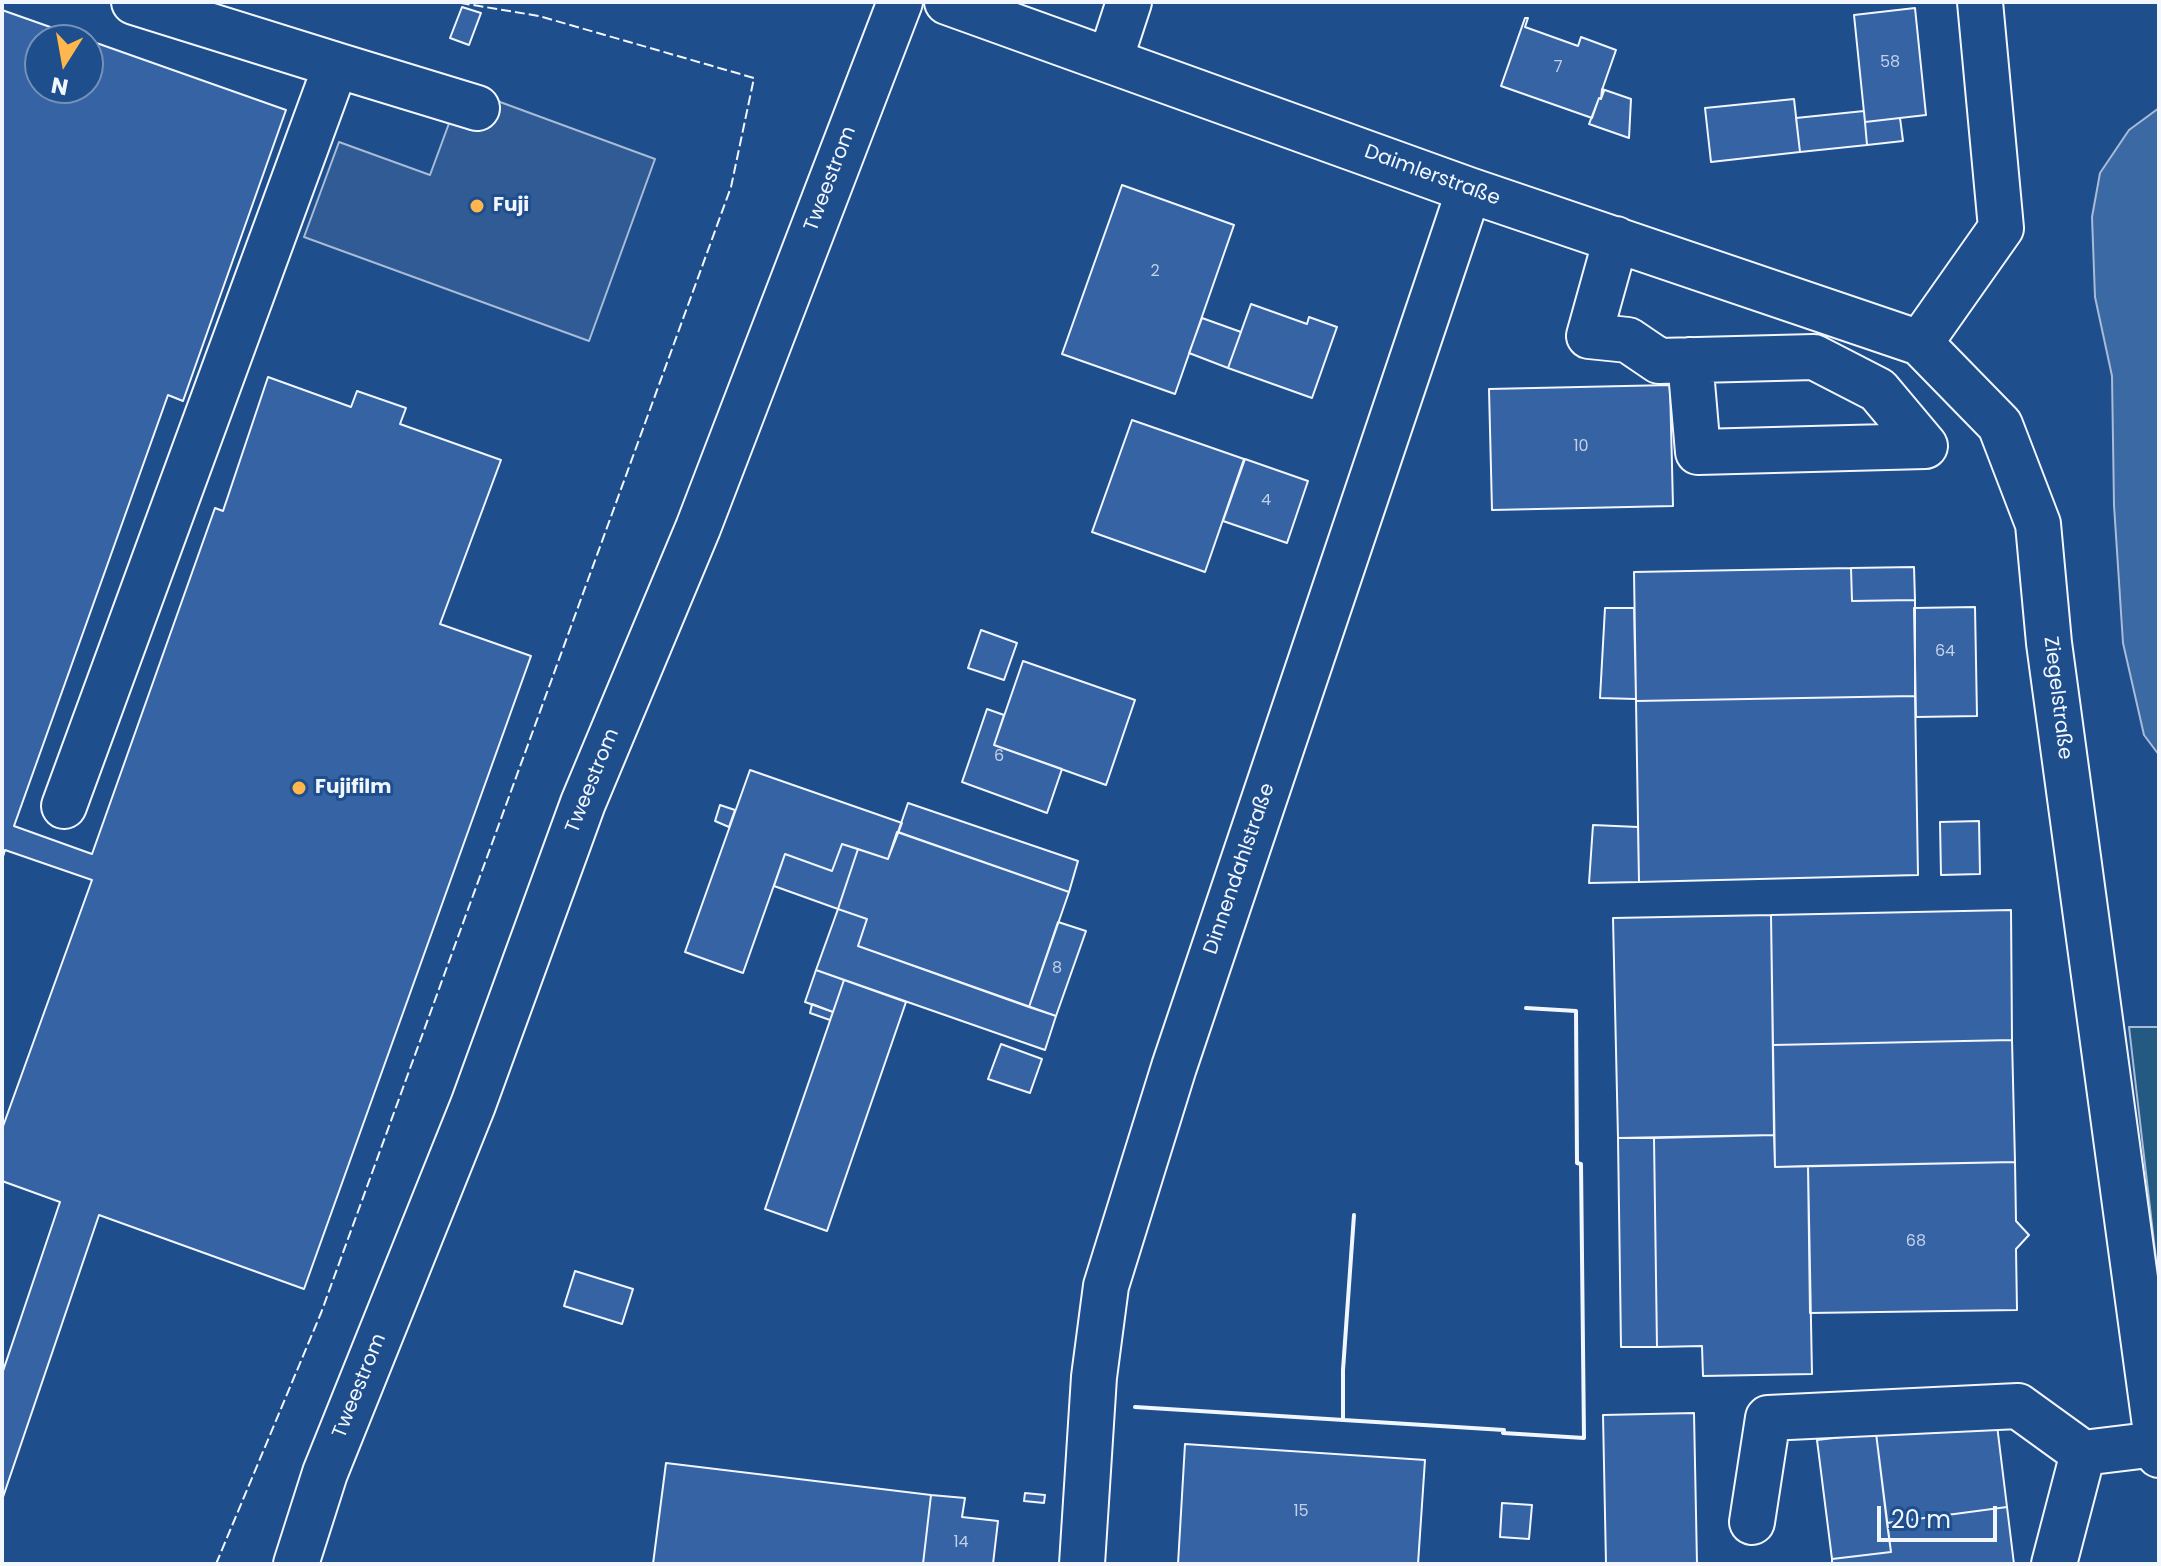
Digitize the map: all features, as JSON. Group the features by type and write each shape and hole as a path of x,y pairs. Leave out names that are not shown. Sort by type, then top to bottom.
{"street":[{"path":"134,2 477,108"},
{"name":"Tweestrom","path":"296,1564 325,1473 473,1105 583,803 698,528 900,2"},
{"name":"Daimlerstraße","path":"947,2 1469,190 1920,343"},
{"path":"1110,60 1129,2"},
{"path":"1920,343 2001,228 1980,2"},
{"path":"64,806 336,65"},
{"name":"Dinnendahlstraße","path":"1082,1564 1094,1377 1106,1286 1174,1067 1469,190"},
{"path":"1616,239 1589,336 1628,340 1659,361 1690,360 1814,357 1878,390 1925,446 1698,452 1690,360"},
{"name":"Ziegelstraße","path":"1920,343 2000,425 2038,524 2049,643 2158,1449"},
{"path":"1752,1522 1768,1418 2018,1406 2083,1453 2158,1449"},
{"path":"2054,1564 2083,1453"}],"shaded area":[{"name":"Fuji","path":"462,88 655,159 589,341 304,237 339,142 430,175"},
{"path":"2159,108 2159,755 2144,735 2123,643 2114,505 2112,376 2095,297 2092,217 2100,173 2129,130"},
{"path":"2129,1027 2159,1027 2159,1285"}],"building":[{"path":"462,7 481,13 469,45 450,38"},
{"path":"1915,8 1926,115 1865,122 1854,15"},
{"name":"Fujifilm","path":"2,10 42,24 24,24 24,104 104,104 104,46 286,110 183,401 168,395 14,826 92,854 215,508 223,511 268,377 351,407 357,391 406,408 400,424 501,460 440,624 531,656 304,1289 99,1215 2,1500 2,1374 60,1202 2,1181 2,1129 92,880 5,850 2,860"},
{"path":"1525,18 1528,18 1525,27 1578,46 1581,37 1616,50 1592,118 1501,86"},
{"path":"1602,89 1631,99 1629,138 1589,124 1601,99"},
{"path":"1794,99 1800,152 1711,162 1705,108"},
{"path":"1864,111 1867,145 1800,152 1796,118"},
{"path":"1900,118 1903,141 1867,145 1865,122"},
{"path":"1122,185 1234,225 1175,394 1062,354"},
{"path":"1251,304 1307,324 1309,317 1337,327 1312,398 1228,368"},
{"path":"1202,318 1241,332 1228,368 1189,353"},
{"path":"1670,385 1673,506 1492,510 1489,389"},
{"path":"1132,420 1244,459 1205,572 1092,532"},
{"path":"1245,459 1308,481 1287,543 1223,521"},
{"path":"1914,567 1915,600 1852,601 1851,568"},
{"path":"1851,568 1852,601 1915,600 1915,696 1636,701 1634,572"},
{"path":"1975,607 1977,716 1916,717 1914,608"},
{"path":"1605,608 1634,608 1636,699 1600,698"},
{"path":"981,630 1017,643 1004,680 968,668"},
{"path":"1023,661 1135,700 1106,785 994,745"},
{"path":"1915,696 1918,875 1639,882 1636,701"},
{"path":"987,709 1004,715 994,745 1062,769 1047,813 962,782"},
{"path":"750,770 902,823 888,859 842,844 832,871 785,854 743,973 685,952"},
{"path":"908,803 1078,861 1069,892 898,832"},
{"path":"720,805 735,810 729,827 715,821"},
{"path":"1979,821 1980,874 1941,875 1940,822"},
{"path":"1593,825 1638,827 1639,882 1589,883"},
{"path":"897,832 1069,892 1029,1007 858,946 867,919 838,909 858,849 888,859"},
{"path":"842,844 858,849 838,909 774,886 785,854 832,871"},
{"path":"838,909 867,919 858,946 1056,1016 1045,1050 816,970"},
{"path":"2011,910 2012,1040 1773,1045 1771,915"},
{"path":"1771,915 1774,1135 1618,1138 1613,918"},
{"path":"1058,922 1086,931 1056,1016 1029,1007"},
{"path":"816,970 844,980 833,1012 805,1002"},
{"path":"844,980 906,1002 827,1231 765,1209"},
{"path":"812,1004 833,1012 830,1020 810,1013"},
{"path":"2012,1040 2015,1162 1775,1167 1773,1045"},
{"path":"1001,1044 1042,1059 1030,1093 988,1079"},
{"path":"1774,1135 1775,1167 1808,1166 1812,1374 1703,1376 1702,1346 1657,1347 1654,1138"},
{"path":"1618,1138 1654,1138 1657,1347 1621,1347"},
{"path":"2015,1162 2016,1221 2029,1235 2016,1249 2017,1310 1810,1313 1808,1166"},
{"path":"575,1271 633,1289 622,1324 564,1306"},
{"path":"1694,1413 1697,1564 1606,1564 1603,1415"},
{"path":"1996,1417 2007,1507 1887,1523 1876,1433"},
{"path":"1876,1433 1891,1552 1832,1559 1817,1440"},
{"path":"1185,1444 1425,1460 1418,1564 1178,1564"},
{"path":"666,1463 931,1495 923,1564 653,1564"},
{"path":"1025,1493 1045,1495 1044,1503 1024,1501"},
{"path":"931,1495 965,1498 962,1517 998,1521 993,1564 923,1564"},
{"path":"1502,1503 1532,1505 1529,1539 1500,1537"},
{"path":"2007,1507 2014,1564 1832,1564 1832,1559 1891,1552 1887,1523"}],"fence":[{"path":"216,1564 321,1313 731,187 754,78 539,16 455,2"}],"wall":[{"path":"1135,1407 1504,1430 1503,1433 1584,1438 1576,1011 1526,1008"},
{"path":"1343,1420 1343,1370 1354,1215"}],"place":[{"name":"Fuji","path":"477,206"},
{"name":"Fujifilm","path":"299,788"}]}
